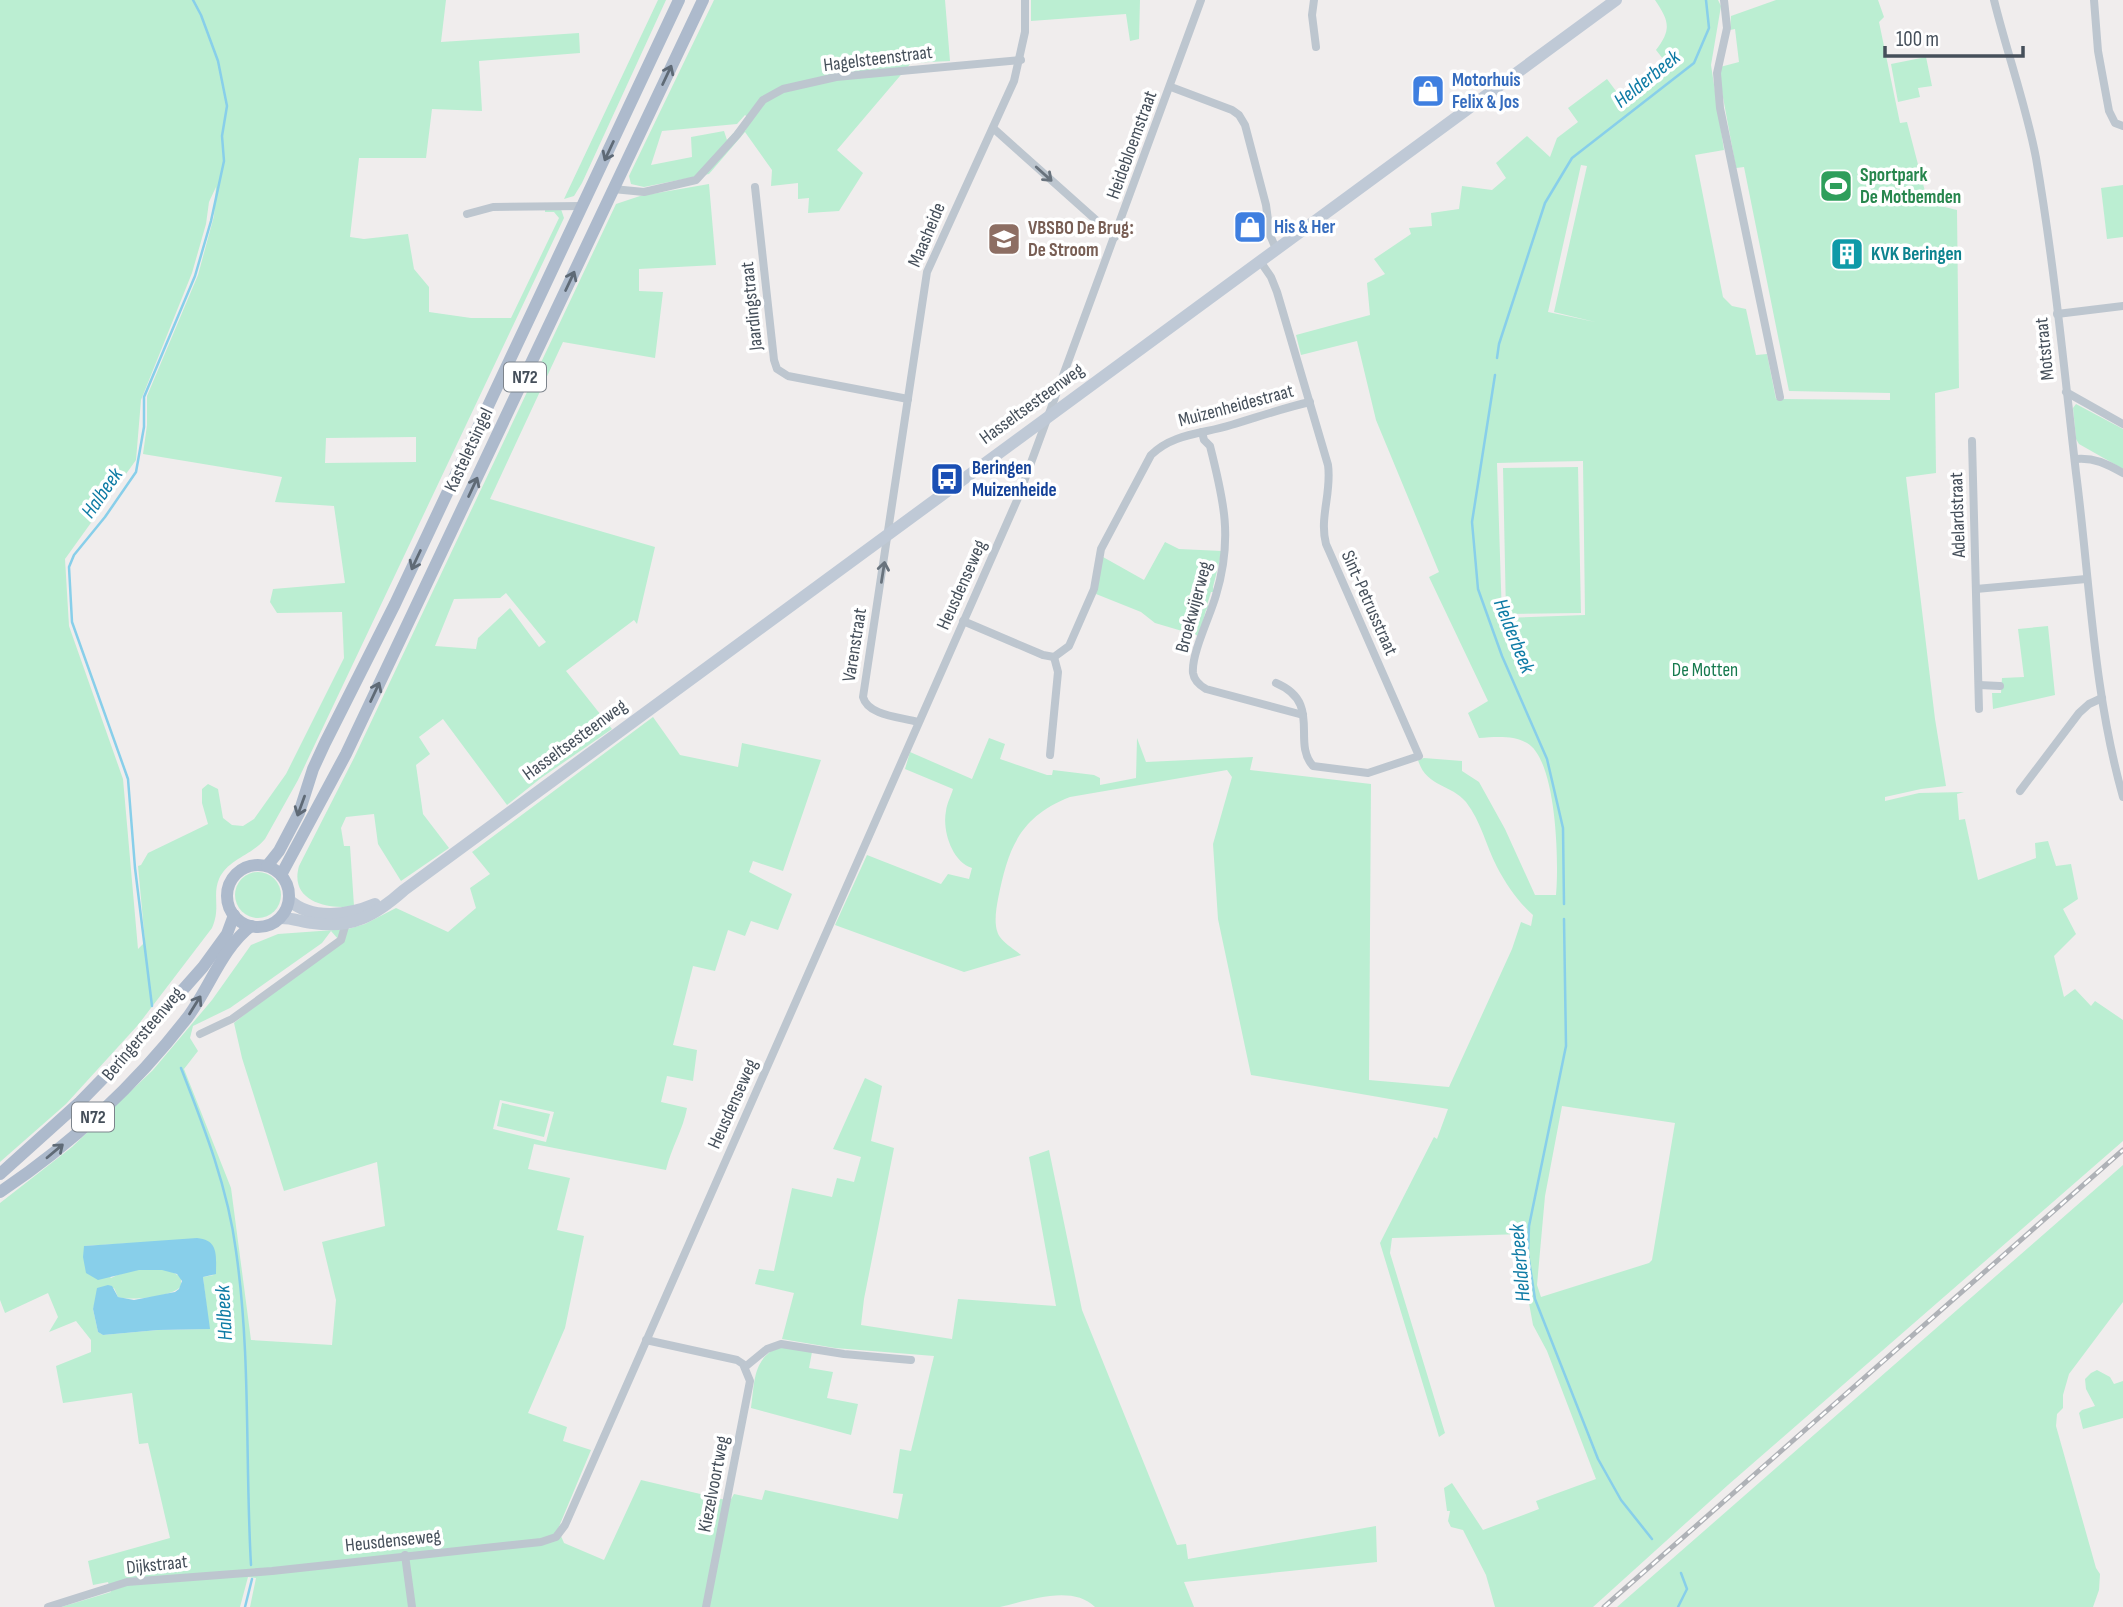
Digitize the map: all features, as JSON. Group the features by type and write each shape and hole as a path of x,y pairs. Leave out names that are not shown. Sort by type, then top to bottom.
{"main road":[{"name":"Kasteletsingel","path":"267,866 279,851 299,813 313,769 325,743 395,604 679,0"},
{"name":"Kasteletsingel","path":"281,875 346,754 703,0"},
{"path":"251,926 234,915 227,897 232,878 248,867 267,866 281,875 289,891 289,900 281,918"},
{"name":"N72","path":"208,972 234,915"},
{"name":"Hasseltsesteenweg","path":"251,926 262,927 281,918"},
{"name":"N72","path":"208,972 251,926"},
{"name":"Beringersteenweg","path":"0,1174 80,1102 208,972"},
{"name":"Beringersteenweg","path":"0,1192 59,1147 135,1077 189,1015 208,972"}],"street":[{"name":"Maasheide","path":"889,534 927,272 1014,81 1021,60 1025,32 1025,0"},
{"name":"Heidebloemstraat","path":"1046,418 1171,87 1201,0"},
{"path":"1314,0 1312,15 1316,47"},
{"name":"Hasseltsesteenweg","path":"281,918 293,918 314,924 346,923 360,920 383,909 404,890 1616,0"},
{"path":"1724,0 1727,27 1717,72 1720,108 1780,397"},
{"name":"Motstraat","path":"1994,0 2033,144 2045,212 2075,458 2086,579 2102,698 2123,797"},
{"path":"2094,0 2098,51 2109,111 2115,123 2123,126"},
{"name":"Hagelsteenstraat","path":"613,189 644,192 696,180 737,135 763,100 783,89 836,77 1021,60"},
{"path":"1171,87 1239,115 1245,125 1266,205 1269,235 1276,249"},
{"path":"993,128 1115,237"},
{"name":"Jaardingstraat","path":"755,187 777,369 788,376 908,399"},
{"path":"467,214 494,207 583,206"},
{"name":"Sint-Petrusstraat","path":"1260,261 1277,292 1329,473 1324,524 1326,544 1419,756 1368,773 1317,768 1308,761 1303,715 1296,698 1276,683"},
{"path":"2057,314 2123,306"},
{"path":"2066,392 2123,424"},
{"name":"Muizenheidestraat","path":"1054,657 1069,646 1094,589 1101,549 1151,455 1169,441 1310,402"},
{"name":"Heusdenseweg","path":"272,1571 541,1542 556,1537 565,1525 1018,498 1046,418"},
{"name":"Broekwijerweg","path":"1202,432 1204,440 1210,446 1223,499 1226,531 1220,579 1202,635 1194,675 1198,683 1206,689 1303,715"},
{"name":"Adelardstraat","path":"1972,441 1979,709"},
{"path":"2075,458 2103,462 2123,473"},
{"name":"Varenstraat","path":"889,534 864,704 871,710 918,722"},
{"path":"1976,589 2086,579"},
{"path":"963,621 1054,657 1058,672 1050,755"},
{"path":"1979,685 2000,687"},
{"path":"2020,791 2073,720 2089,704 2102,698"},
{"name":"Hasseltsesteenweg","path":"289,900 295,906 307,910 324,914 344,914 360,911 404,890"},
{"path":"201,1034 232,1019 341,940 346,923"},
{"path":"646,1340 737,1360 745,1367 767,1349 780,1344 844,1354 911,1360"},
{"name":"Kiezelvoortweg","path":"706,1607 750,1381 745,1367"},
{"path":"405,1555 412,1607"},
{"name":"Dijkstraat","path":"48,1607 127,1582 272,1571"}],"green space":[{"path":"0,0 446,0 441,42 579,33 580,53 479,61 482,111 432,109 426,158 359,158 350,237 364,239 408,234 414,269 429,287 429,312 471,318 511,318 559,218 554,212 545,212 545,207 561,209 564,218 298,780 265,839 228,867 219,879 212,928 138,1025 66,1104 0,1162","holes":["216,187 214,216 198,275 147,396 143,454 282,477 275,502 334,506 345,583 273,589 270,602 277,613 342,612 344,658 286,774 254,819 243,826 232,825 223,818 218,789 208,784 202,789 202,803 208,824 148,853 138,866 145,942 138,949 123,779 69,626 65,559 136,460 141,400 192,273 206,224 209,202","416,437 416,462 325,463 326,438"]},
{"path":"658,0 666,0 582,183 574,196 564,199"},
{"path":"714,0 945,0 950,61 911,63 837,150 863,173 839,211 808,213 809,198 798,199 798,183 771,186 772,170 745,132 709,174 644,187 631,184 629,176","holes":["745,115 751,120 745,131 739,127 727,140 724,131 691,137 692,157 651,165 662,131 737,124"]},
{"path":"1031,0 1140,0 1139,39 1130,41 1126,14 1031,21"},
{"name":"De Motten","path":"1655,0 1718,0 1721,6 1711,65 1724,150 1695,155 1723,297 1732,306 1746,309 1756,355 1767,354 1776,399 1890,400 1890,393 1789,391 1744,167 1736,168 1720,81 1720,67 1739,62 1735,29 1730,30 1731,16 1776,0 1878,0 1884,17 1879,22 1900,123 1907,122 1928,203 1957,210 1959,388 1935,393 1936,473 1906,477 1935,719 1946,786 1885,797 1885,801 1919,793 1964,792 1957,794 1959,820 1965,819 1978,880 2036,858 2035,843 2048,841 2056,866 2071,864 2078,899 2063,909 2076,934 2054,956 2064,997 2075,989 2091,1006 2095,1001 2123,1020 2123,1141 1728,1485 1593,1607 1495,1607 1486,1575 1463,1530 1451,1527 1448,1521 1450,1511 1447,1511 1444,1488 1452,1483 1483,1530 1539,1509 1536,1501 1596,1479 1547,1351 1533,1325 1524,1276 1523,1234 1392,1238 1390,1253 1445,1433 1439,1437 1380,1243 1434,1137 1437,1139 1448,1109 1251,1075 1218,919 1213,844 1232,777 1227,770 1070,797 1039,814 1027,825 1012,850 996,908 1000,937 1021,955 964,972 835,925 867,855 941,884 948,874 969,879 972,868 959,859 947,836 945,819 953,789 905,769 910,752 972,779 989,738 1005,744 1000,759 1047,775 1052,775 1053,770 1094,775 1100,778 1100,785 1136,778 1137,738 1146,762 1253,757 1250,770 1371,784 1369,1080 1449,1087 1512,949 1521,922 1531,926 1533,915 1517,899 1504,880 1476,817 1466,802 1427,775 1418,760 1424,758 1462,761 1462,771 1479,782 1505,829 1535,895 1556,895 1556,838 1550,790 1537,753 1527,743 1510,738 1479,738 1468,713 1488,701 1429,577 1439,572 1376,420 1357,341 1301,355 1296,335 1370,315 1367,283 1385,274 1374,259 1411,234 1409,228 1432,226 1431,213 1459,209 1462,186 1492,190 1506,178 1496,163 1527,136 1550,157 1557,138 1578,122 1568,108 1607,79 1625,103 1671,69 1656,50 1665,36 1667,25","holes":["1581,165 1587,166 1554,312 1595,322 1548,312","1583,461 1585,615 1502,618 1497,463","1562,1106 1675,1123 1652,1260 1649,1263 1541,1297 1537,1285 1545,1196"]},
{"path":"1926,57 1932,86 1918,88 1920,97 1898,102 1891,64"},
{"path":"709,184 716,265 639,269 639,291 663,292 655,358 563,342 490,499 655,547 637,624 634,620 566,671 612,729 507,805 443,719 419,737 430,754 416,765 423,814 449,848 401,881 378,844 374,814 346,817 341,828 344,846 350,846 354,906 333,906 313,901 300,888 297,878 299,866 354,758 616,204 640,196","holes":["506,593 546,642 539,647 510,608 478,638 476,649 435,646 454,599 500,598"]},
{"path":"2123,185 2123,237 2107,239 2101,188"},
{"path":"2076,404 2123,429 2123,469 2079,444 2076,439 2073,408"},
{"path":"1578,467 1581,613 1506,614 1503,468"},
{"path":"1165,542 1179,549 1222,551 1214,592 1211,592 1207,605 1210,606 1206,610 1199,636 1155,623 1141,612 1096,594 1103,557 1144,580"},
{"path":"2048,626 2055,695 1993,709 1992,693 2001,693 2002,678 2024,677 2018,629"},
{"path":"653,717 680,755 738,767 742,743 821,760 783,871 753,861 749,872 792,894 778,930 751,921 745,936 728,930 715,971 693,966 673,1045 697,1050 693,1081 667,1076 661,1102 687,1108 666,1170 534,1144 528,1169 570,1178 557,1230 584,1236 565,1328 528,1413 567,1427 563,1441 591,1450 558,1529 564,1543 604,1560 641,1480 730,1501 734,1494 762,1500 765,1490 898,1519 903,1494 893,1493 900,1449 911,1451 934,1356 835,1348 782,1339 794,1293 755,1284 759,1269 774,1271 792,1188 832,1197 837,1178 854,1182 861,1157 833,1149 865,1078 882,1086 871,1141 894,1148 861,1325 952,1339 958,1299 1056,1306 1029,1157 1049,1150 1082,1310 1177,1545 1186,1544 1188,1559 1376,1526 1377,1562 1184,1582 1194,1607 1095,1607 1074,1596 1062,1595 1000,1607 250,1607 256,1578 248,1577 240,1607 61,1607 111,1592 108,1582 93,1585 88,1561 170,1538 148,1443 139,1444 132,1393 63,1403 56,1366 91,1352 91,1340 76,1321 49,1332 58,1317 48,1293 5,1313 0,1300 0,1203 72,1147 153,1070 212,1000 251,945 278,934 348,929 365,924 396,908 448,932 476,908 470,888 490,874 472,852","holes":["331,931 338,939 234,1023 242,1058 284,1191 377,1162 385,1226 322,1242 336,1300 332,1345 251,1340 231,1188 184,1069 198,1051 190,1038 193,1026 230,1008 322,943","500,1100 554,1112 546,1142 493,1129","134,1243 214,1275 203,1277 209,1329 103,1335 98,1332 93,1309 97,1297 114,1288 118,1297 124,1298 170,1293 181,1286 181,1278 174,1273 157,1269 137,1270 111,1278 84,1246"]},
{"path":"258,872 274,879 281,895 274,911 258,918 242,911 235,895 242,879"},
{"path":"502,1103 550,1114 544,1137 497,1126"},
{"path":"2123,1165 2123,1302 2069,1374 2063,1395 2063,1408 2057,1414 2056,1426 2096,1568 2100,1574 2099,1590 2093,1607 1617,1607"},
{"path":"780,1346 812,1352 809,1368 833,1372 827,1398 858,1404 851,1435 751,1408 756,1372 764,1358"},
{"path":"2097,1370 2110,1377 2114,1384 2123,1381 2123,1418 2083,1429 2079,1413 2095,1406 2086,1389 2085,1379"}],"water":[{"path":"197,1238 209,1242 216,1255 216,1274 203,1277 210,1329 103,1335 98,1332 93,1309 97,1288 112,1286 118,1297 134,1300 175,1292 182,1281 177,1274 162,1270 139,1270 98,1280 86,1273 84,1246"}],"waterway":[{"name":"Halbeek","path":"152,1006 135,868 128,779 72,622 69,567 74,555 136,472 144,427 144,397 195,276 211,221 224,161 222,136 227,106 218,61 193,0"},
{"name":"Helderbeek","path":"1497,358 1499,344 1545,203 1572,158 1694,63 1709,28 1706,0"},
{"name":"Helderbeek","path":"1495,375 1472,522 1478,589 1502,656 1547,759 1563,828 1564,904"},
{"name":"Helderbeek","path":"1564,919 1566,1046 1529,1226 1528,1254 1535,1299 1598,1459 1621,1500 1652,1539"},
{"name":"Halbeek","path":"181,1068 221,1181 236,1251 246,1369 251,1565"},
{"name":"Helderbeek","path":"1678,1607 1687,1589 1681,1573"},
{"name":"Halbeek","path":"245,1607 252,1579"}],"railway":[{"path":"1604,1607 2123,1150"}],"place":[{"name":"Motorhuis Felix & Jos","path":"1428,91"},
{"name":"Sportpark De Motbemden","path":"1836,186"},
{"name":"His & Her","path":"1250,227"},
{"name":"VBSBO De Brug: De Stroom","path":"1004,239"},
{"name":"KVK Beringen","path":"1847,254"},
{"name":"Beringen Muizenheide","path":"947,479"}]}
